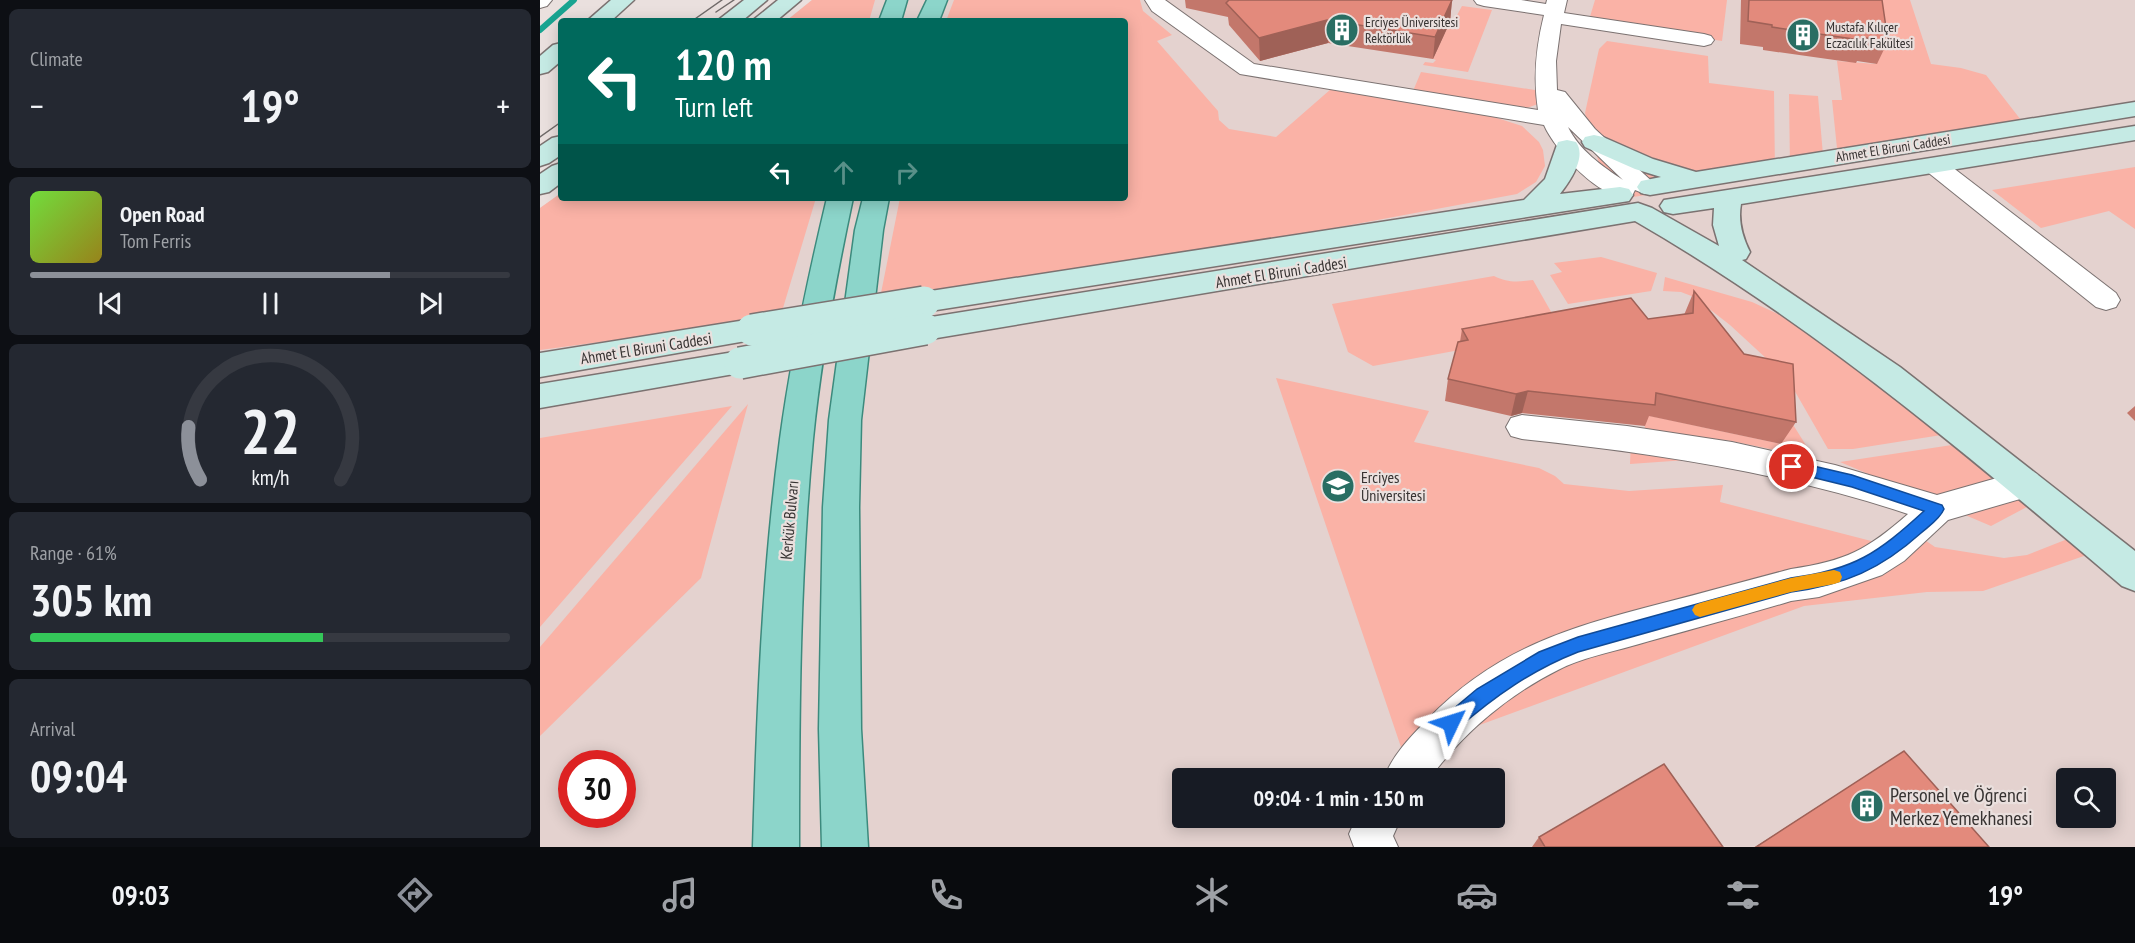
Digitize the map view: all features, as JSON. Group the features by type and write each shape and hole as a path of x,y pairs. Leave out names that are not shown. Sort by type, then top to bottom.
{"main road":[{"path":"891,18 897,0"},
{"path":"929,18 937,0"},
{"name":"Kerkük Bulvarı","path":"776,847 777,729 782,604 790,498 809,344 839,201"},
{"path":"844,847 840,729 840,507 845,420 869,230 875,201"}],"street":[{"path":"602,18 624,0"},
{"path":"732,18 757,0"},
{"path":"766,18 791,0"},
{"path":"1155,0 1159,7 1248,69 1551,119"},
{"path":"1484,0 1555,9 1704,39"},
{"path":"1555,9 1544,73 1551,119 1567,147 1588,168 1736,252 1866,339 1985,430 2135,550"},
{"path":"540,67 558,52"},
{"path":"1544,73 1562,106 1644,200 1734,268 1834,336 1907,390 2135,574"},
{"name":"Ahmet El Biruni Caddesi","path":"540,365 752,330 924,316 1644,200 1695,180 2135,109"},
{"name":"Ahmet El Biruni Caddesi","path":"540,396 740,363 924,316 1533,206 1729,198 2135,133"},
{"path":"1594,142 1644,164 1695,180"},
{"path":"540,158 558,144"},
{"path":"1533,206 1549,192 1560,176 1567,147"},
{"path":"1934,165 2106,300"},
{"path":"540,186 558,173"},
{"path":"1729,198 1725,222 1728,237 1736,252"},
{"path":"1522,427 1637,440 1812,471 1937,509"},
{"path":"1412,768 1451,723 1483,695 1545,657 1613,634 1791,585 1845,574 1869,564 1892,549 1937,509 2025,484"},
{"path":"1374,828 1371,834 1376,847"}],"shaded area":[{"name":"Erciyes Üniversitesi","path":"812,0 2135,0 2135,847 540,847 540,208 558,195 558,201 1128,201 1128,18 790,18"},
{"path":"812,0 875,0 870,18 790,18"},
{"path":"954,0 1140,0 1143,11 1172,35 1157,41 1218,111 1219,120 1229,129 1276,137 1331,89 1494,117 1522,126 1539,142 1543,150 1545,166 1536,182 1517,194 1124,267 879,303 899,201 1128,201 1128,18 947,18"},
{"path":"1595,0 1727,0 1722,41 1589,20"},
{"path":"1867,0 1910,0 1931,64 1961,68 1986,75 2031,133 1843,163 1838,158 1832,100 1842,100 1837,61 1876,64"},
{"path":"1462,6 1492,10 1468,72 1423,65 1425,62 1433,63 1436,60 1433,59 1450,22"},
{"path":"1607,41 1708,56 1709,83 1774,91 1775,174 1627,198 1600,167 1585,113 1599,49"},
{"path":"1421,72 1541,91 1538,104 1524,109 1413,91"},
{"path":"1789,94 1818,96 1824,167 1807,170 1790,168"},
{"path":"2135,167 2135,229 2109,211 2041,228 1992,190"},
{"path":"558,195 558,201 815,201 780,318 540,350 540,208"},
{"path":"1601,257 1657,273 1651,291 1568,304 1550,275 1562,272 1554,263"},
{"path":"1494,276 1513,281 1533,280 1562,331 1373,366 1348,352 1332,304"},
{"path":"1665,277 1752,302 1791,320 1954,433 1853,449 1828,449 1789,381 1730,325 1694,297 1681,292 1663,291"},
{"path":"1276,378 1429,411 1414,442 1539,468 1555,476 1564,484 1629,491 1723,485 1720,502 1914,552 1916,534 1935,547 2004,558 2027,555 2065,540 2086,536 2104,549 1983,591 1927,592 1804,606 1403,753"},
{"path":"748,404 701,578 540,736 540,647"},
{"path":"1780,404 1814,458 1726,440 1729,457 1630,464 1631,442 1643,444 1646,415 1781,444"},
{"path":"732,406 540,627 540,438"},
{"path":"1965,443 2040,500 1991,526 1840,462"}],"building":[{"path":"1229,0 1452,0 1435,37 1327,20 1259,38 1226,3"},
{"path":"1749,0 1882,0 1888,41 1867,38 1867,41 1772,27 1772,25 1748,21"},
{"path":"1694,291 1744,354 1793,364 1796,422 1656,393 1655,405 1528,391 1516,394 1448,379 1458,342 1468,340 1462,329 1631,298 1648,319 1693,313"},
{"name":"Personel ve Öğrenci Merkez Yemekhanesi","path":"1904,751 1989,847 1756,847"},
{"path":"1664,764 1723,847 1545,847 1539,837"}],"waterway":[{"path":"540,30 574,0"}],"tram line":[{"path":"696,18 722,0"},
{"path":"716,12 734,0"},
{"path":"540,137 558,124"}],"slow traffic":[{"path":"1700,610 1791,585 1834,577"}],"place":[{"name":"Erciyes Üniversitesi Rektörlük","path":"1342,30"},
{"name":"Mustafa Kılıçer Eczacılık Fakültesi","path":"1803,35"},
{"name":"Erciyes Üniversitesi","path":"1338,486"},
{"name":"Personel ve Öğrenci Merkez Yemekhanesi","path":"1867,806"}],"route":[{"path":"1451,723 1483,695 1513,675 1545,657 1578,644 1791,585 1845,574 1869,564 1892,549 1937,509 1852,481 1792,467"}]}
